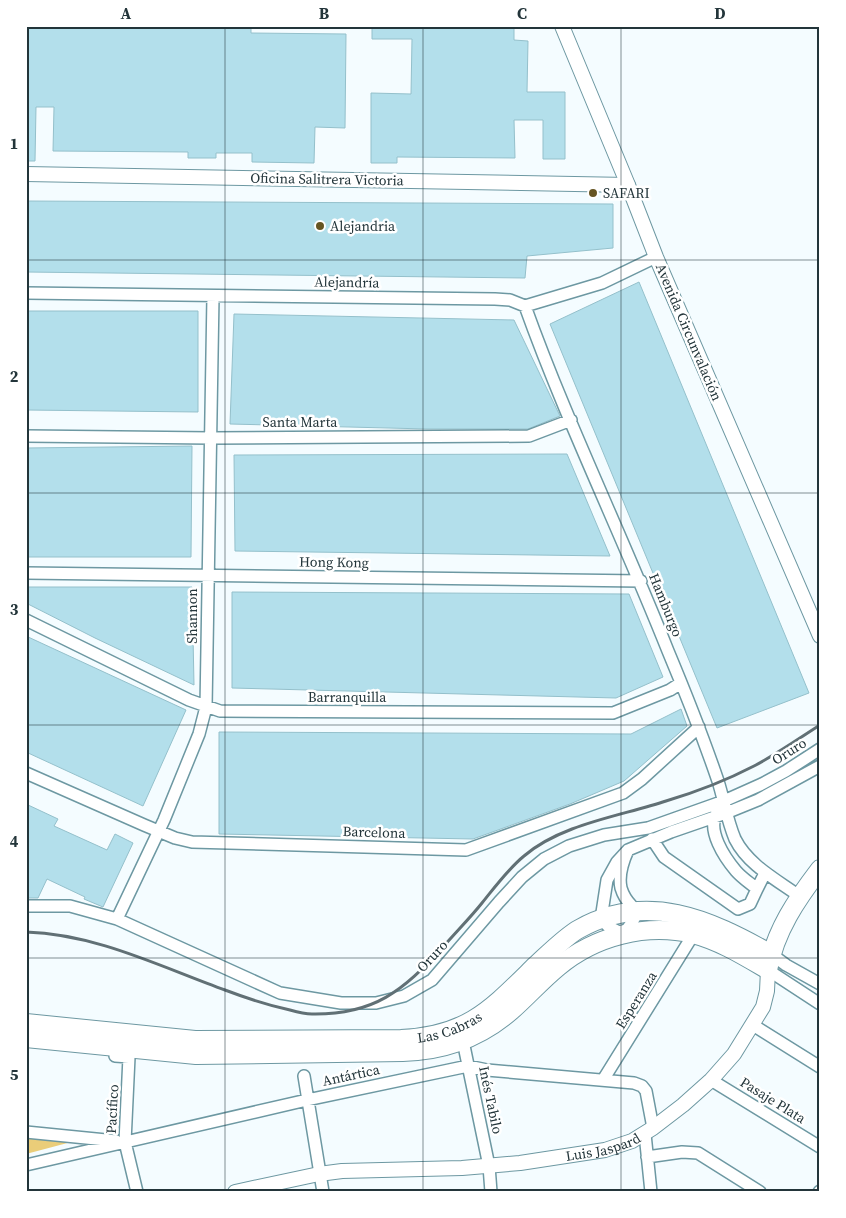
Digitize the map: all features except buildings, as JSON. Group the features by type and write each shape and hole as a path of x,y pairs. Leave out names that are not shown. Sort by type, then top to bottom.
{"main road":[{"name":"Luis Jaspard","path":"770,962 788,916 799,896 820,869"},
{"name":"Las Cabras","path":"26,1023 195,1040 401,1039 431,1036 459,1027 483,1014 504,997 537,964 578,930 601,918 636,910 680,914 730,932 770,962"},
{"name":"Las Cabras","path":"26,1038 196,1056 419,1052 434,1050 463,1041 501,1020 569,959 594,944 623,934 665,930 694,934 770,962"}],"street":[{"name":"Avenida Circunvalación","path":"562,26 656,257 820,636"},
{"name":"Oficina Salitrera Victoria","path":"26,174 628,185"},
{"path":"525,306 602,283 656,257"},
{"name":"Alejandría","path":"26,293 495,299 510,300 525,306"},
{"name":"Shannon","path":"117,919 159,831 199,734 206,707 213,296"},
{"name":"Hamburgo","path":"525,306 699,727 736,840 747,855 766,872 799,896"},
{"name":"Santa Marta","path":"26,436 212,438 529,436 571,420"},
{"name":"Hong Kong","path":"26,573 640,581"},
{"name":"Barranquilla","path":"26,620 206,707 220,711 613,713 670,690 681,683"},
{"name":"Barcelona","path":"26,773 175,838 192,842 466,850 623,794 699,727"},
{"name":"Oruro","path":"26,906 70,906 117,919 280,992 341,1002 376,1003 404,996 432,980 522,877 544,859 569,846 604,835 648,828 724,801 770,780 820,749"},
{"name":"Oruro","path":"628,850 652,839 726,813 780,790 820,766"},
{"path":"724,801 714,817 715,834 723,852 736,871 757,889"},
{"path":"652,839 664,857 738,909 750,904 766,872"},
{"path":"628,850 622,867 622,888 636,910 636,915 634,921 623,934 609,927 601,918 607,880 617,862 628,850"},
{"name":"Esperanza","path":"603,1080 694,934"},
{"name":"Las Cabras","path":"770,962 786,965 820,984"},
{"name":"Las Cabras","path":"770,962 820,1004"},
{"name":"Luis Jaspard","path":"235,1192 319,1174 357,1170 489,1166 551,1159 605,1150 632,1141 649,1131 683,1105 711,1080 734,1054 763,1007 770,962"},
{"path":"753,1024 820,1067"},
{"name":"Inés Tabilo","path":"463,1041 489,1166 491,1192"},
{"name":"Pacífico","path":"26,1047 130,1057 125,1142 137,1192"},
{"name":"Antártica","path":"26,1165 308,1100 468,1066 487,1070 634,1083 642,1086 646,1091 649,1131"},
{"path":"304,1076 323,1192"},
{"name":"Pasaje Plata","path":"711,1080 820,1147"},
{"path":"649,1131 647,1157 651,1192"},
{"path":"26,1132 125,1142"},
{"path":"647,1157 682,1152 698,1153 760,1192"}],"shaded area":[{"path":"26,1137 75,1141 26,1154"}],"railway":[{"path":"26,932 52,934 103,945 241,996 306,1014 353,1010 370,1005 386,997 414,976 468,920 502,878 524,856 539,845 573,828 700,790 722,781 763,761 820,725"}],"place":[{"name":"SAFARI","path":"593,193"},
{"name":"Alejandria","path":"320,226"}]}
